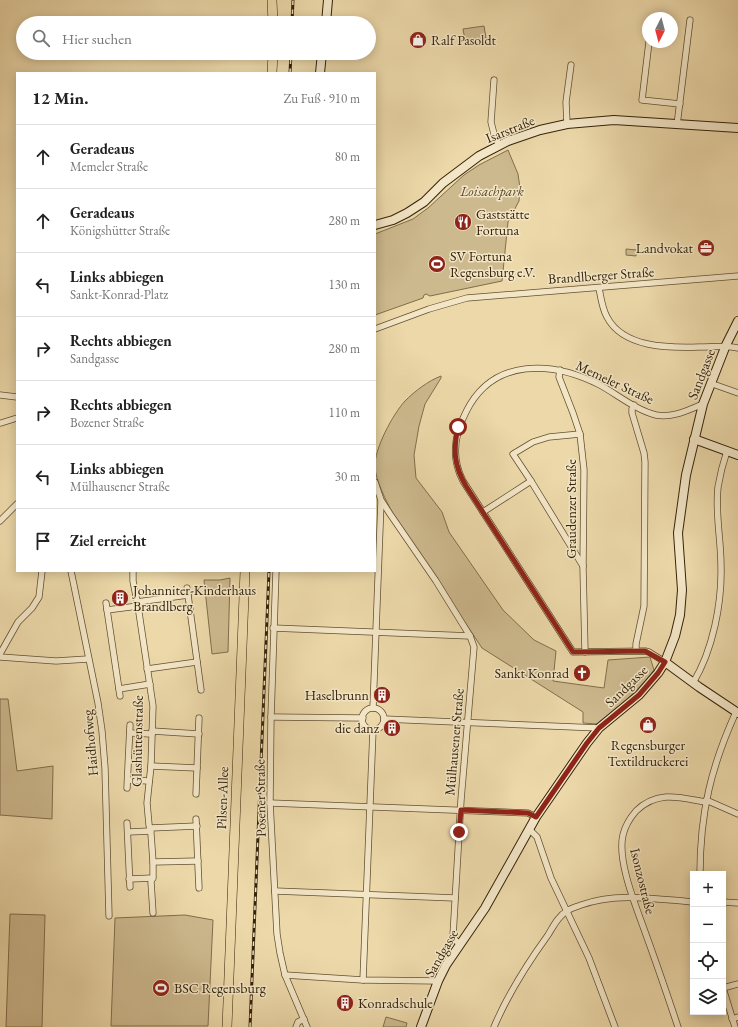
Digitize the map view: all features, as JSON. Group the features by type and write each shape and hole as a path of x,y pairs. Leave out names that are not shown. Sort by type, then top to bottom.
{"main road":[{"path":"272,0 273,16"},
{"path":"272,72 273,60"},
{"name":"Pilsen-Allee","path":"227,1027 245,572"}],"street":[{"path":"327,16 328,0"},
{"path":"677,125 690,20"},
{"path":"648,48 642,100 680,104"},
{"path":"320,72 321,60"},
{"path":"567,124 566,102 571,64"},
{"path":"494,80 491,122 499,145"},
{"name":"Isarstraße","path":"376,225 392,220 407,213 424,202 443,183 479,156 499,145 540,130 567,124 614,120 738,128"},
{"name":"Brandlberger Straße","path":"376,329 422,311 467,298 738,276"},
{"path":"599,288 604,310 611,323 622,333 637,341 672,346 703,347 726,345 738,348"},
{"name":"Sandgasse","path":"421,1027 438,981 446,965 489,902 536,817 599,728 639,695 658,673 665,662 675,636 680,615 682,590 678,533 682,496 694,439 710,383 726,345 738,322"},
{"name":"Memeler Straße","path":"585,652 573,652 465,484 458,471 456,460 455,444 458,427 475,397 487,384 506,373 518,370 544,368 560,370 588,379 650,413 664,416 681,413 703,404"},
{"name":"Graudenzer Straße","path":"560,370 559,377 580,434 584,470 583,567 585,652"},
{"path":"710,383 738,393"},
{"path":"0,395 16,397"},
{"path":"634,405 632,413 644,453 645,462 644,606 636,650"},
{"path":"1,423 16,418"},
{"path":"580,434 549,437 533,442 512,454 531,481 583,567"},
{"path":"694,439 738,455"},
{"path":"693,683 698,674 714,628 720,594 721,564 718,487 727,451"},
{"path":"484,512 531,481"},
{"path":"376,485 381,500 401,533 436,581 470,636"},
{"path":"373,708 377,632 377,544 381,500"},
{"path":"0,521 16,505"},
{"path":"42,572 39,597 32,608 18,622 0,655 56,661 88,659"},
{"name":"Haidhofweg","path":"71,572 98,703 105,768 109,916"},
{"name":"Glashüttenstraße","path":"133,572 133,581 153,706 151,766 147,803 153,862 153,913"},
{"name":"Posener Straße","path":"276,572 273,628 270,803 278,940 285,975 307,1027"},
{"path":"187,588 201,690"},
{"path":"107,610 188,595"},
{"path":"106,603 120,696"},
{"path":"273,628 470,636"},
{"name":"Mülhausener Straße","path":"460,944 454,940 453,936 467,723 474,652 470,636"},
{"path":"585,652 636,650 649,652 737,712 718,753 705,801 701,831 700,871"},
{"path":"147,669 197,662"},
{"path":"119,688 150,684"},
{"path":"373,708 382,713 384,719 382,725 373,730 364,724 363,718 367,710 373,708"},
{"path":"271,717 363,718"},
{"path":"196,794 199,718"},
{"path":"384,719 599,728"},
{"path":"127,788 130,725"},
{"path":"363,980 373,730"},
{"path":"130,733 199,734"},
{"path":"151,766 197,768"},
{"path":"128,780 149,782"},
{"name":"Isonzostraße","path":"678,1027 633,897 622,851 623,835 633,814 646,803 658,798 674,797 705,801 738,814"},
{"path":"270,803 528,813 536,817"},
{"path":"196,819 199,888"},
{"path":"127,823 130,887"},
{"path":"128,832 196,826"},
{"path":"529,828 537,837 551,878 597,976 615,1027"},
{"path":"153,862 198,860"},
{"path":"129,879 153,878"},
{"path":"275,891 455,898"},
{"path":"494,1027 532,957 557,922 567,911 596,900 633,897 690,902"},
{"path":"726,902 738,903"},
{"path":"285,975 363,980 438,981"},
{"path":"726,987 738,984"},
{"path":"726,996 735,1018 735,1027"},
{"path":"296,1027 298,1022 304,1019"}],"green space":[{"path":"484,26 486,38 465,40 463,29"},
{"name":"SV Fortuna Regensburg e.V.","path":"508,150 518,174 520,188 519,201 508,222 502,281 430,296 426,294 423,298 376,315 376,234 413,219 428,208 464,175 479,165"},
{"path":"626,249 637,250 636,256 626,255"},
{"path":"441,376 425,404 419,426 414,455 416,478 442,512 449,532 503,610 534,640 556,651 553,681 604,688 608,660 650,657 654,670 648,678 627,699 597,724 583,723 583,712 482,648 393,514 377,479 376,460 378,451 385,432 400,407 413,394 431,381"},
{"path":"230,578 228,652 212,654 204,580 220,580"},
{"path":"0,699 8,699 17,771 53,766 52,819 0,815"},
{"path":"10,914 45,915 42,1027 6,1027"},
{"name":"BSC Regensburg","path":"185,915 213,920 208,1026 111,1026 115,918"},
{"path":"386,1017 407,1023 406,1027 383,1027"}],"railway":[{"path":"292,16 293,0"},
{"path":"290,72 291,60"},
{"path":"250,1027 269,572"}],"place":[{"name":"Ralf Pasoldt","path":"418,40"},
{"name":"Gaststätte Fortuna","path":"463,222"},
{"name":"Landvokat","path":"706,248"},
{"name":"SV Fortuna Regensburg e.V.","path":"437,264"},
{"name":"Johanniter-Kinderhaus Brandlberg","path":"120,598"},
{"name":"Sankt Konrad","path":"582,673"},
{"name":"Haselbrunn","path":"382,695"},
{"name":"Regensburger Textildruckerei","path":"648,725"},
{"name":"die danz","path":"392,728"},
{"name":"BSC Regensburg","path":"161,988"},
{"name":"Konradschule","path":"345,1003"}],"route":[{"path":"458,427 455,450 458,471 466,486 573,652 636,650 649,652 665,662 644,690 599,728 536,817 528,813 461,810 459,832"}],"park label":[{"name":"Loisachpark","path":"492,191"}]}
